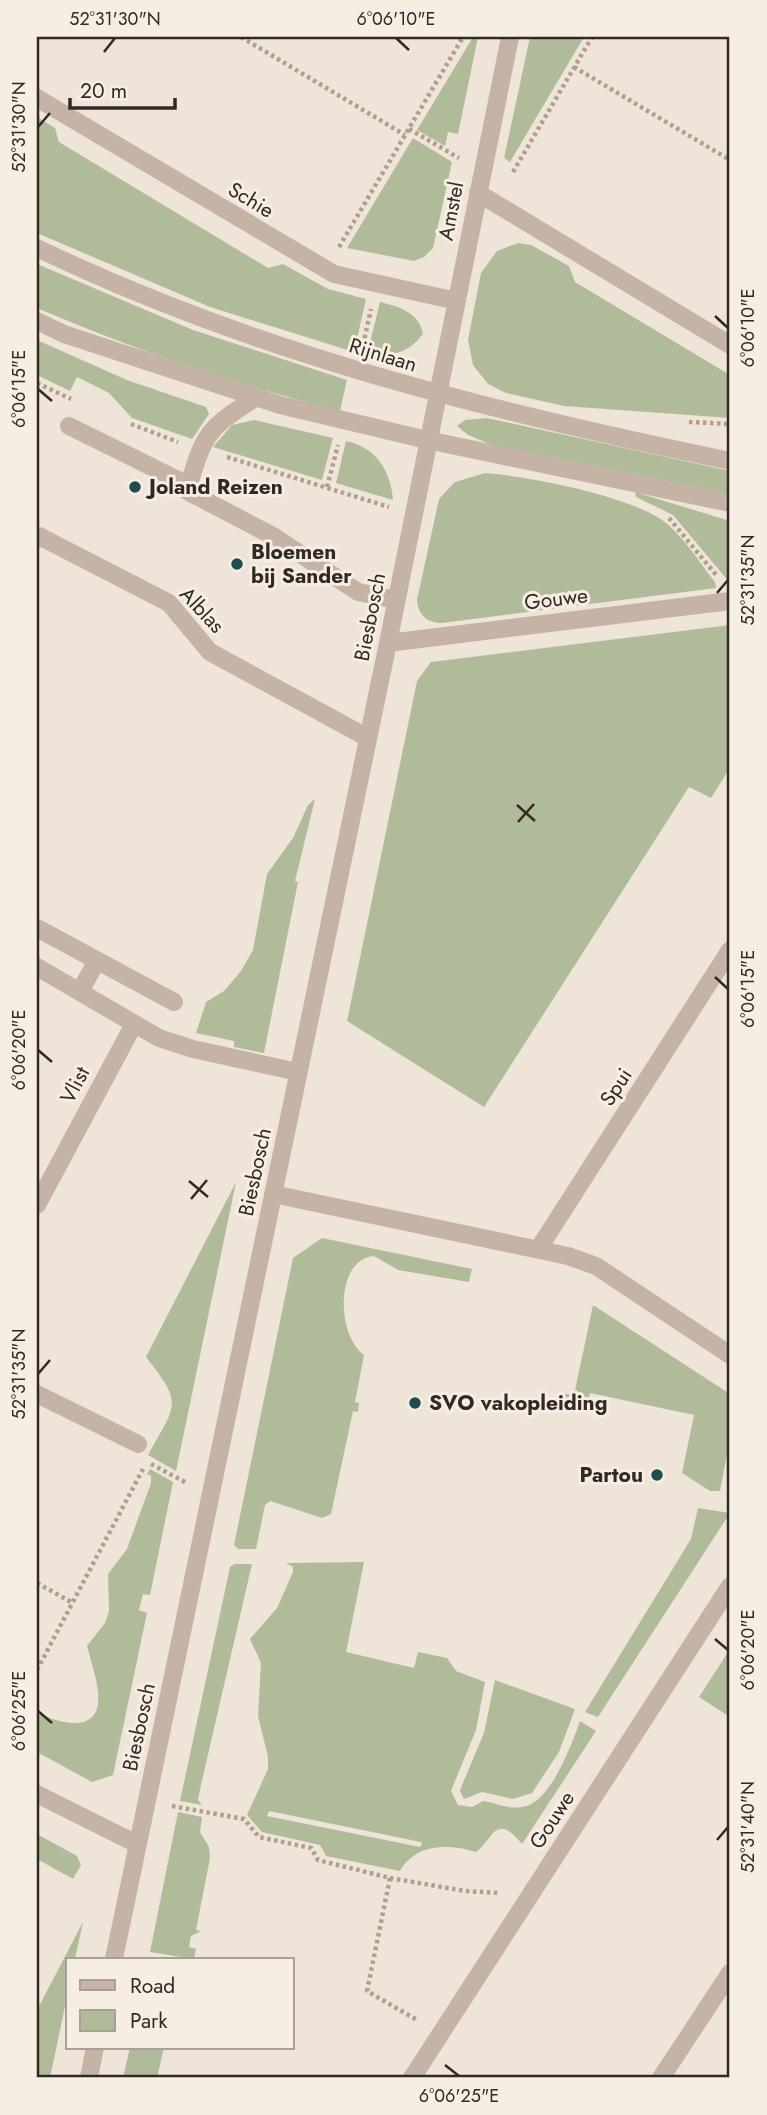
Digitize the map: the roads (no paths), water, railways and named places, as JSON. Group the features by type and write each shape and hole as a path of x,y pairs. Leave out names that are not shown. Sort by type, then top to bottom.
{"street":[{"name":"Amstel","path":"438,394 510,37"},
{"name":"Schie","path":"37,98 325,270 348,279 457,301"},
{"path":"478,193 730,345"},
{"name":"Rijnlaan","path":"37,248 216,326 438,394 573,429 730,461"},
{"path":"37,321 64,334 255,398 427,440 730,503"},
{"name":"Biesbosch","path":"114,1958 438,394"},
{"path":"187,491 202,443 210,430 255,398"},
{"path":"69,426 178,480 187,491 273,536 358,592 397,600"},
{"name":"Alblas","path":"38,538 169,604 210,652 368,738"},
{"name":"Gouwe","path":"388,643 730,601"},
{"path":"37,928 174,1002"},
{"name":"Spui","path":"539,1248 730,950"},
{"path":"80,991 97,961"},
{"path":"37,967 159,1038 193,1049 298,1072"},
{"name":"Vlist","path":"37,1205 134,1024"},
{"path":"273,1194 539,1248 596,1266 730,1355"},
{"path":"37,1394 138,1444"},
{"name":"Gouwe","path":"412,2078 730,1586"},
{"path":"37,1794 137,1844"},
{"path":"661,2078 730,1973"},
{"path":"89,2078 95,2048"}],"place":[{"name":"Joland Reizen","path":"135,487"},
{"name":"Bloemen bij Sander","path":"237,564"},
{"name":"SVO vakopleiding","path":"415,1403"},
{"name":"Partou","path":"657,1475"}]}
